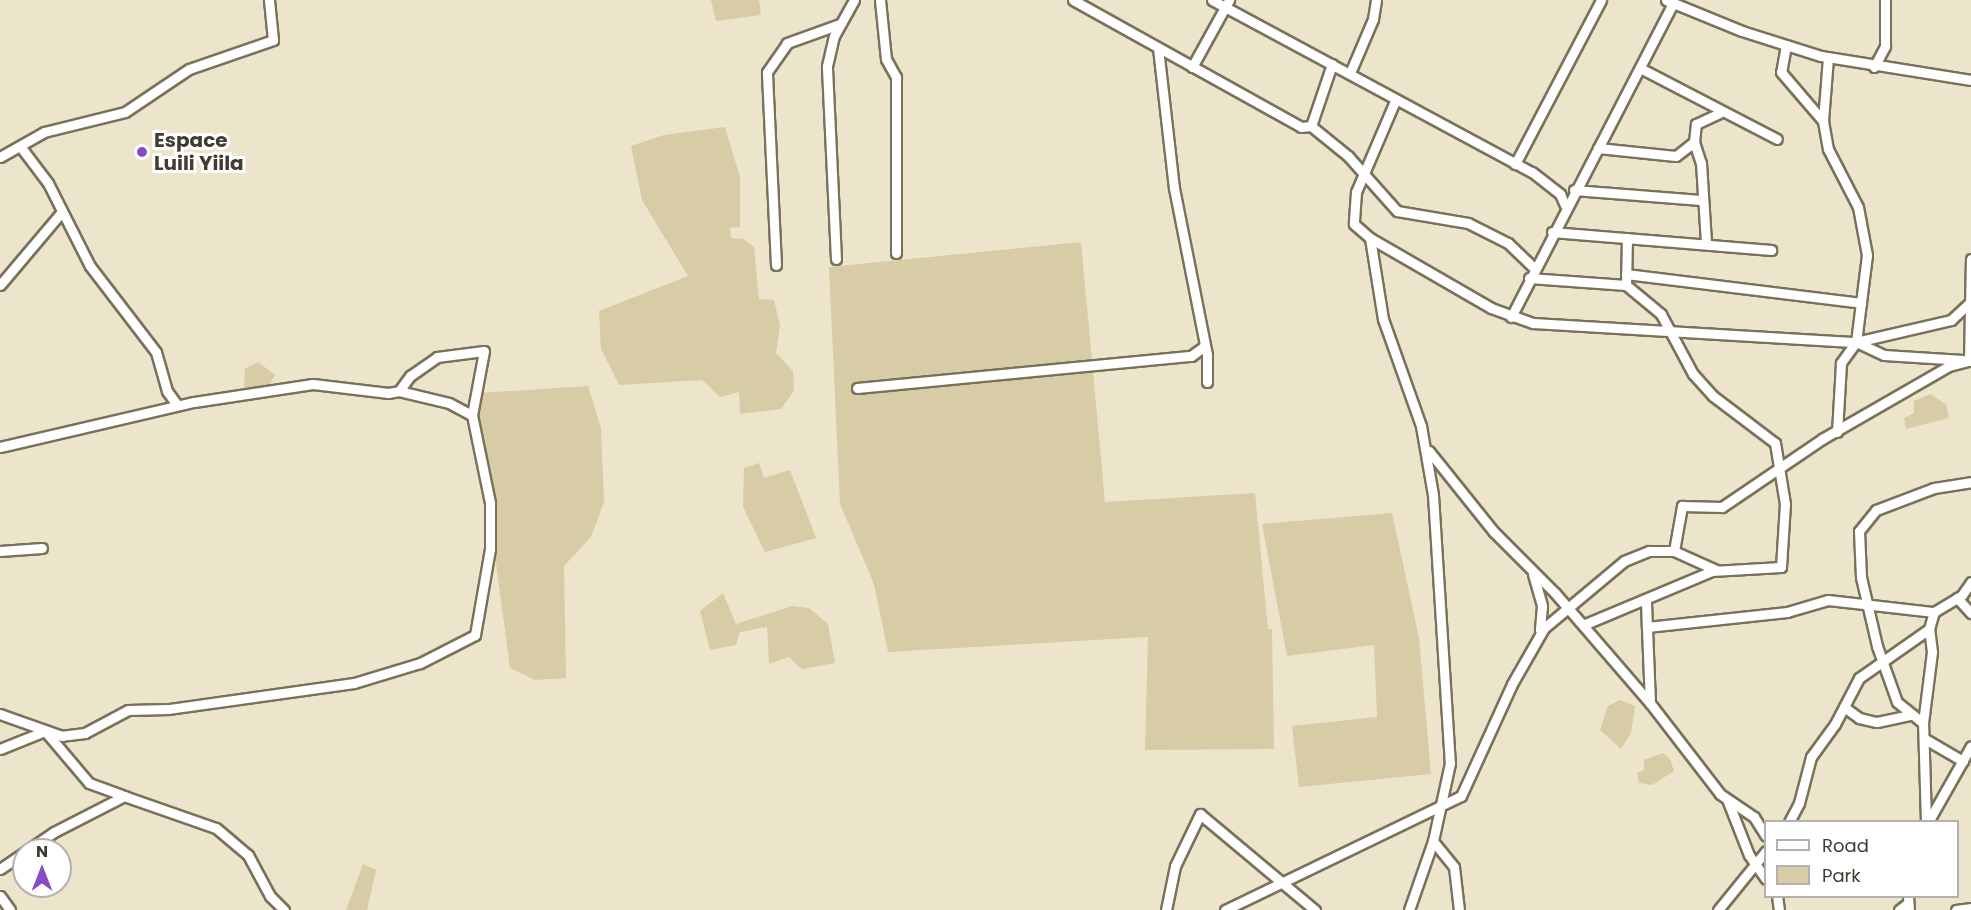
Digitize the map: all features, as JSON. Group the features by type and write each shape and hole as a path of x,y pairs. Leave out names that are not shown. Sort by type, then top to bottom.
{"street":[{"path":"0,157 44,132 125,112 189,69 273,40 269,0"},
{"path":"836,259 827,66 840,24 854,0"},
{"path":"880,0 886,59 896,77 896,253"},
{"path":"1073,0 1300,127 1311,126 1363,174 1397,211 1468,223 1508,243 1534,268"},
{"path":"1212,0 1227,4 1395,101 1515,164 1553,187 1565,205"},
{"path":"1350,73 1373,19 1376,0"},
{"path":"1515,164 1601,0"},
{"path":"1874,67 1885,46 1885,0"},
{"path":"1511,317 1565,205 1640,68 1670,1 1786,45 1828,57 1874,67 1971,80"},
{"path":"1192,67 1227,4"},
{"path":"776,265 767,72 787,44 840,24"},
{"path":"1786,45 1781,72 1823,121"},
{"path":"1158,48 1174,188 1205,346 1208,382"},
{"path":"1828,57 1823,121 1828,149 1858,207 1867,255 1856,342"},
{"path":"1311,126 1332,64"},
{"path":"1640,68 1720,113 1776,139"},
{"path":"1395,101 1356,192 1354,224 1370,238 1511,317 1533,323 1856,342 1884,355 1970,361"},
{"path":"1707,242 1701,200 1701,163 1694,141 1696,124 1720,113"},
{"path":"1598,148 1676,156 1694,141"},
{"path":"20,146 48,183 60,214 90,266 156,352 163,382 177,405"},
{"path":"1574,190 1701,200"},
{"path":"0,285 60,214"},
{"path":"1552,232 1707,242 1771,250"},
{"path":"1626,285 1627,237"},
{"path":"1370,238 1383,319 1426,448 1433,495 1450,764 1433,841 1409,910"},
{"path":"1970,361 1971,259"},
{"path":"1626,274 1862,303"},
{"path":"1529,278 1626,285 1672,330 1693,374 1713,396 1775,443 1785,504 1781,567 1716,570 1646,602 1583,625"},
{"path":"1837,432 1841,363 1856,342 1868,335 1951,320 1969,303"},
{"path":"857,388 1191,356 1205,346"},
{"path":"0,714 62,736 85,733 128,710 168,709 285,690 318,691 420,663 475,635 486,592 490,503 472,415 484,351 437,357 410,376 399,390"},
{"path":"1674,551 1682,506 1719,508 1837,432 1949,366 1970,361"},
{"path":"0,447 177,405 328,382 381,393 399,390 472,415"},
{"path":"1426,448 1532,573 1567,607 1650,703 1726,799 1755,866 1764,877"},
{"path":"1923,723 1909,715 1897,702 1882,659 1867,602 1859,531 1865,518 1934,488 1971,482"},
{"path":"0,551 42,548"},
{"path":"1538,635 1567,607 1609,578 1624,561 1649,551 1674,551 1716,570"},
{"path":"1226,910 1442,808 1465,791 1538,635 1542,606 1532,573"},
{"path":"1647,627 1787,612 1828,600 1867,602 1934,612 1957,598 1971,582"},
{"path":"1957,598 1971,612"},
{"path":"1646,602 1650,703"},
{"path":"1927,820 1923,723 1932,652 1929,628 1934,612"},
{"path":"1789,820 1799,803 1811,757 1844,707 1859,678 1882,659 1929,628"},
{"path":"1844,707 1859,718 1877,722 1909,715"},
{"path":"0,749 45,731"},
{"path":"45,731 89,783 216,828 248,855 270,896 284,910"},
{"path":"1925,739 1968,753 1928,820"},
{"path":"0,869 32,845 124,796"},
{"path":"1726,799 1754,817 1764,833"},
{"path":"1166,910 1175,866 1200,814 1285,882 1315,910"},
{"path":"1433,841 1454,867 1460,910"},
{"path":"1718,910 1764,854"},
{"path":"0,896 10,910"},
{"path":"1899,910 1908,903"},
{"path":"1956,910 1971,908"}],"green space":[{"path":"711,0 759,0 761,15 716,21"},
{"path":"725,127 740,177 740,227 730,228 731,238 744,239 754,247 759,299 774,300 780,325 776,353 793,371 794,391 781,409 740,414 739,392 720,397 702,380 619,385 601,349 599,311 688,276 642,200 631,146 664,135"},
{"path":"1081,242 1105,502 1255,493 1268,629 1272,629 1274,749 1145,750 1148,637 888,652 874,584 840,504 829,267"},
{"path":"258,362 275,375 266,390 244,390 245,369"},
{"path":"588,386 601,428 604,502 591,537 564,566 566,678 535,680 510,668 476,413 479,393"},
{"path":"1930,394 1946,404 1949,418 1906,429 1904,418 1914,413 1914,401"},
{"path":"759,463 764,478 790,470 816,538 765,552 743,507 744,468"},
{"path":"1392,513 1419,638 1431,774 1299,787 1292,726 1377,717 1374,645 1287,656 1262,524"},
{"path":"723,593 736,624 792,606 809,608 828,624 835,663 802,669 789,657 769,664 767,627 740,632 736,645 710,650 700,611"},
{"path":"1620,700 1635,706 1631,733 1621,749 1600,730 1608,706"},
{"path":"1663,753 1670,759 1674,771 1652,785 1639,783 1637,773 1644,770 1644,760"},
{"path":"363,864 376,870 367,910 346,910"}],"place":[{"name":"Espace Luili Yiila","path":"142,152"}]}
